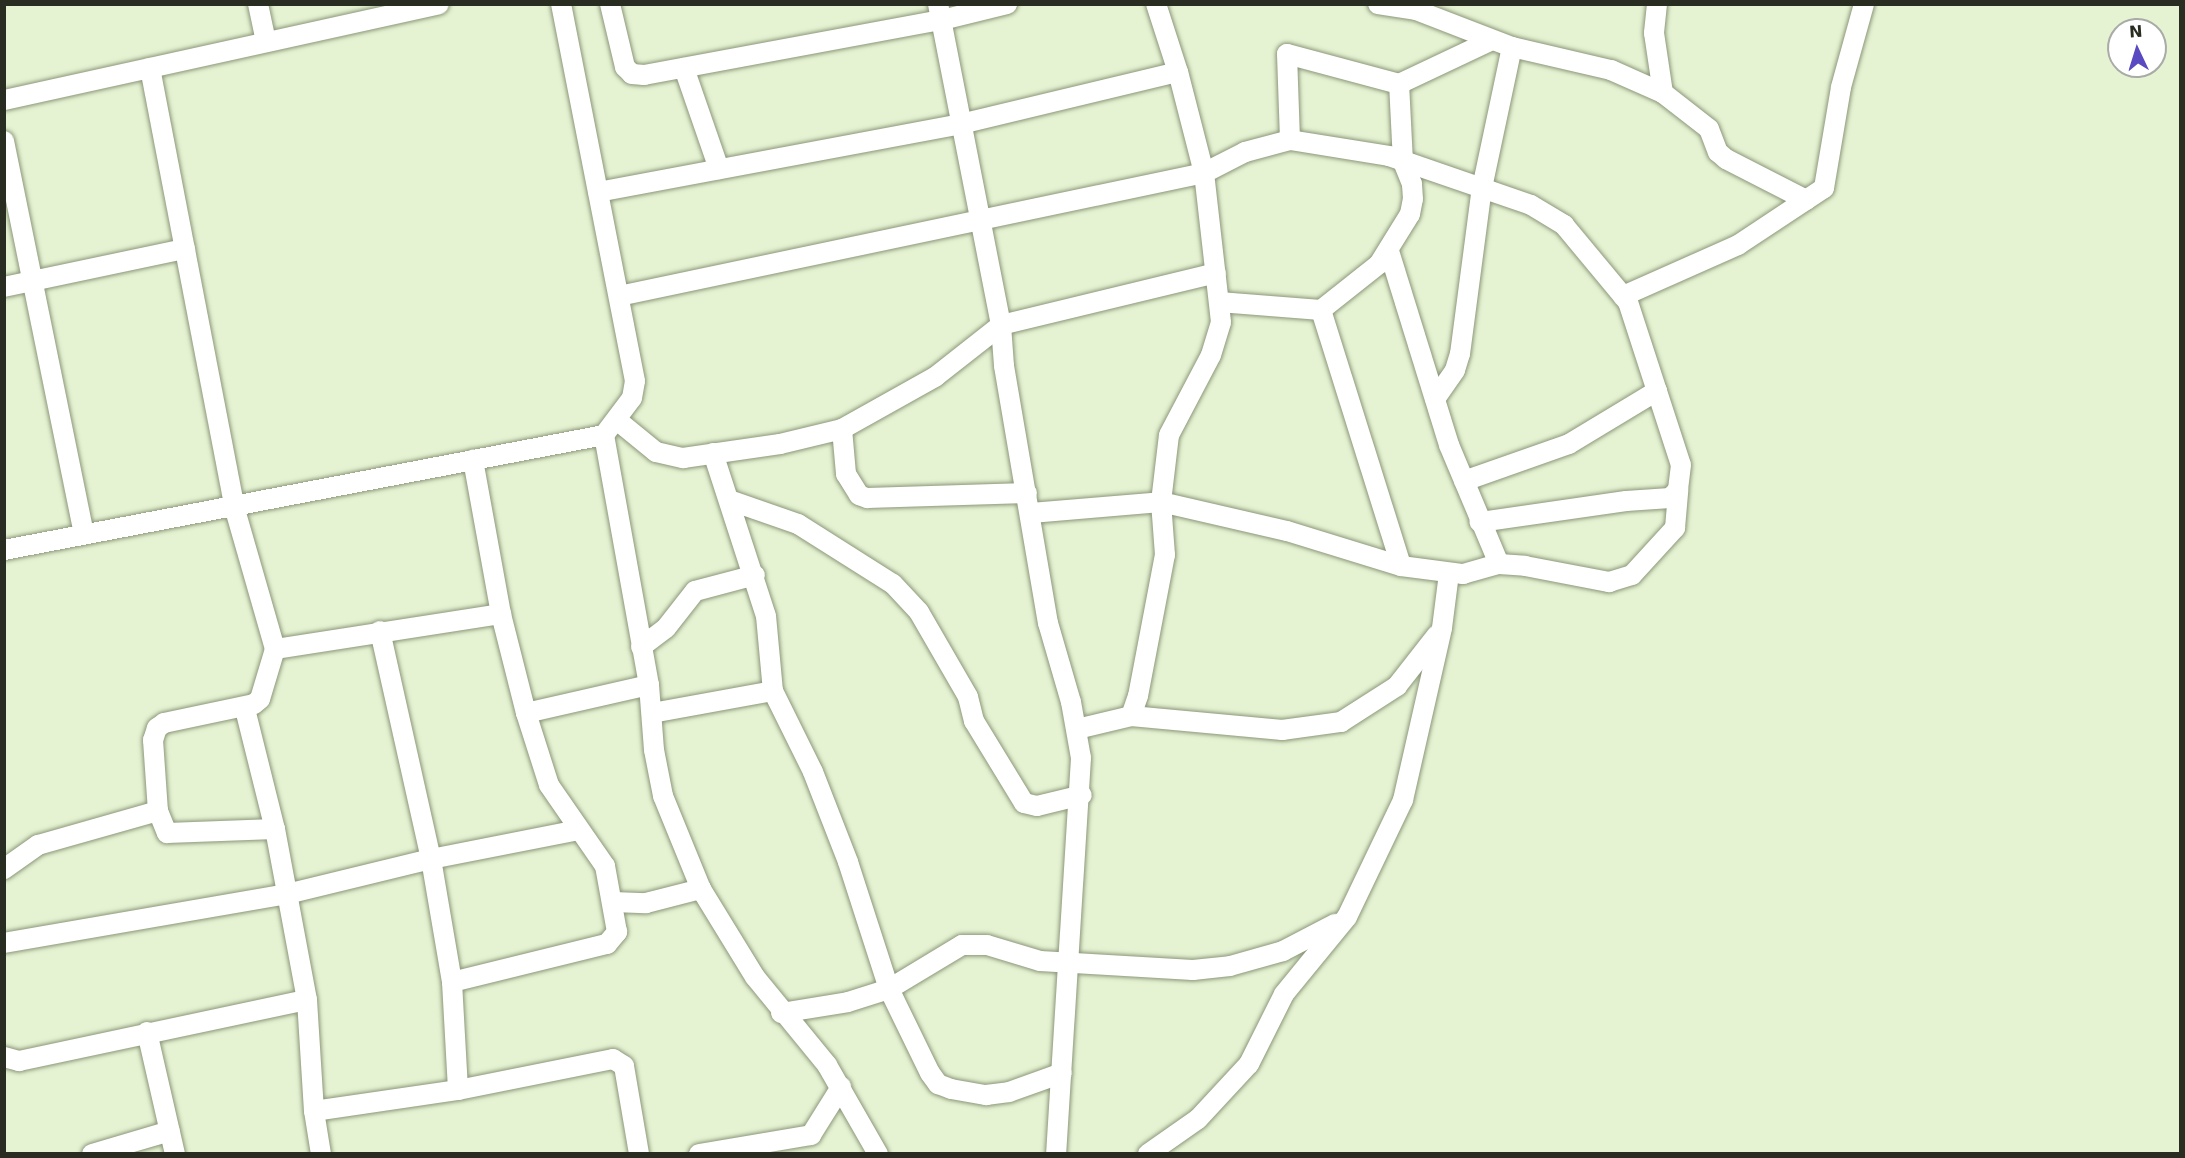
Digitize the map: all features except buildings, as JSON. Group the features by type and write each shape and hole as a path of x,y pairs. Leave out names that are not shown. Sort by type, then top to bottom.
{"street":[{"path":"258,4 266,41"},
{"path":"4,550 604,435 618,421 632,398 635,381 561,4"},
{"path":"610,4 625,67 632,74 684,68 940,12 1007,4"},
{"path":"1131,716 1138,696 1166,555 1161,502 1171,425 1215,346 1221,322 1204,173 1179,72 1156,4"},
{"path":"1378,4 1416,7 1512,47 1611,70 1663,93 1709,129 1718,152 1726,159 1806,200"},
{"path":"1657,4 1654,33 1663,93"},
{"path":"1623,296 1738,245 1806,200 1827,183 1841,87 1864,4"},
{"path":"4,100 430,5"},
{"path":"940,12 1001,325 1004,366 1031,513 1048,623 1077,729 1082,795 1068,961 1056,1154"},
{"path":"1290,140 1287,54 1399,84 1492,40"},
{"path":"1435,399 1455,370 1460,354 1482,188 1512,47"},
{"path":"150,68 234,506 274,649 260,699 245,709 164,723 157,728 153,740 158,811 167,832 178,835 275,829"},
{"path":"684,68 719,169"},
{"path":"598,192 961,124 1179,72"},
{"path":"1219,302 1321,310 1368,275 1389,251 1410,214 1413,198 1412,184 1403,162 1399,84"},
{"path":"619,297 979,218 1204,173 1245,152 1290,140 1389,156 1482,188 1548,214 1563,225 1623,296 1681,465 1675,528 1632,575 1609,582 1546,569 1499,564 1473,572 1449,573 1401,566 1287,531 1161,502 1031,513"},
{"path":"4,141 84,534"},
{"path":"4,287 185,249"},
{"path":"1389,251 1435,399 1464,481 1499,564"},
{"path":"618,421 656,452 683,458 842,429 936,377 1001,325 1216,273"},
{"path":"1321,310 1401,566"},
{"path":"1464,481 1569,444 1657,391"},
{"path":"842,429 846,474 859,495 867,498 1027,493"},
{"path":"604,435 649,685 663,796 701,890 781,1013 827,1065 878,1154"},
{"path":"713,453 755,575 772,656 773,691 813,772 848,862 889,989 938,1084 986,1095 1009,1092 1062,1073"},
{"path":"452,982 607,944 617,932 605,866 549,785 526,712 501,614 473,460"},
{"path":"1480,522 1618,502 1670,498 1678,490"},
{"path":"729,500 798,524 893,584 919,612 968,697 974,722 1024,803 1038,806 1082,795"},
{"path":"1148,1154 1198,1119 1249,1064 1284,994 1347,917 1403,800 1443,628 1449,573"},
{"path":"641,647 666,628 695,591 755,575"},
{"path":"274,649 501,614"},
{"path":"1077,729 1131,716 1282,730 1341,722 1368,708 1397,686 1443,628"},
{"path":"380,631 431,859 452,982 458,1090"},
{"path":"526,712 649,685"},
{"path":"652,713 773,691"},
{"path":"245,709 275,829 307,1000 314,1111 321,1154"},
{"path":"4,869 38,845 158,811"},
{"path":"4,943 287,894 431,859 579,830"},
{"path":"613,902 646,903 701,890"},
{"path":"781,1013 848,1002 889,989 962,945 987,945 1030,960 1157,969 1230,966 1283,951 1347,917"},
{"path":"4,1057 19,1061 147,1032 307,1000"},
{"path":"147,1032 175,1154"},
{"path":"314,1111 458,1090 620,1061 639,1154"},
{"path":"699,1154 811,1135 841,1087"},
{"path":"92,1154 170,1131"}]}
